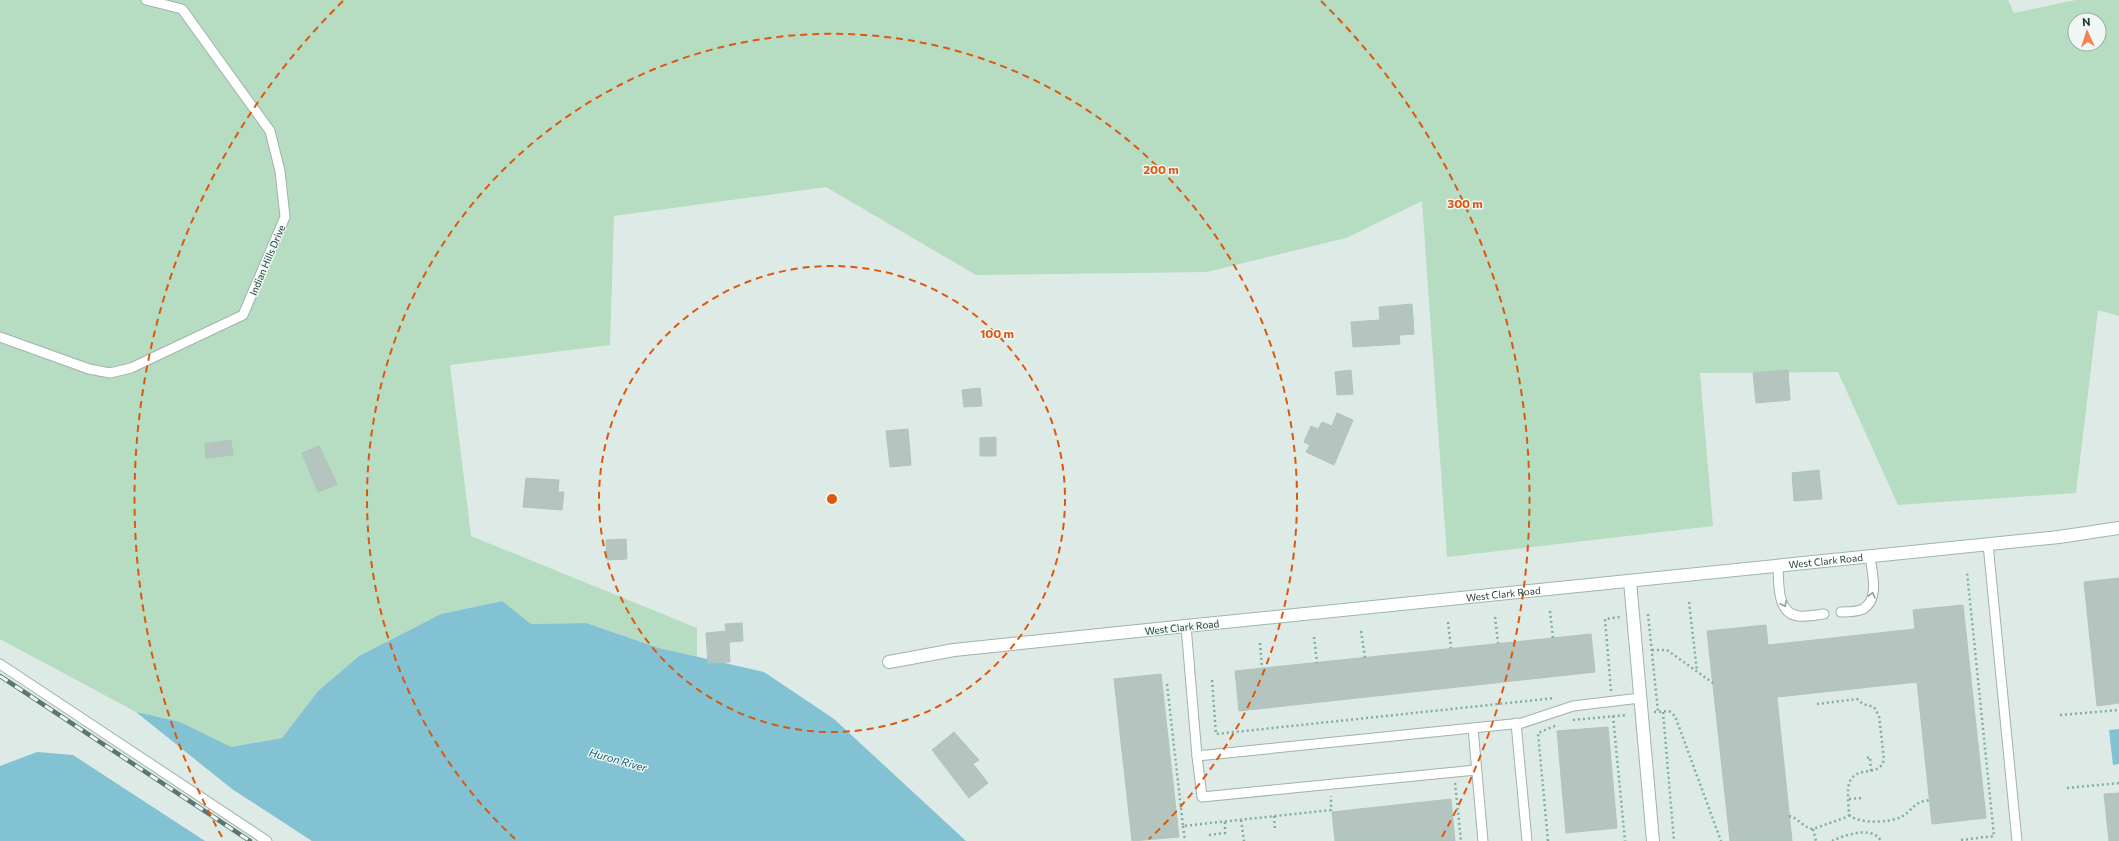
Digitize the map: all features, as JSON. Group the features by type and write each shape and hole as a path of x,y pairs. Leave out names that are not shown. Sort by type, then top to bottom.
{"street":[{"name":"West Clark Road","path":"889,662 954,650 2059,538 2119,528"},
{"path":"1630,581 1653,841"}],"lane":[{"name":"Indian Hills Drive","path":"0,337 89,369 110,373 131,368 243,315 285,217 280,171 270,132 182,9 146,0"},
{"path":"1988,544 2017,841"},
{"path":"1841,612 1862,609 1870,602 1873,593 1870,557"},
{"path":"1778,566 1780,598 1784,607 1790,613 1799,616 1824,614"},
{"path":"1186,626 1202,797 1476,770"},
{"path":"0,664 267,841"},
{"path":"1197,756 1516,723 1535,720 1573,706 1640,698"},
{"path":"1516,723 1527,841"},
{"path":"1472,728 1483,841"}],"path":[{"path":"1961,840 1994,836 1967,572"},
{"path":"1689,602 1698,671"},
{"path":"1550,611 1553,638"},
{"path":"1648,614 1658,712"},
{"path":"1495,616 1498,643"},
{"path":"1603,693 1611,694 1605,619 1620,617"},
{"path":"1448,622 1451,648"},
{"path":"1362,631 1365,658"},
{"path":"1314,637 1316,663"},
{"path":"1260,642 1262,668"},
{"path":"1652,650 1667,650 1713,683"},
{"path":"1212,680 1216,734 1556,698"},
{"path":"1817,704 1857,699 1863,704 1874,707 1878,710 1884,760 1880,768 1862,772 1853,777 1848,788 1849,815"},
{"path":"1613,710 1625,841"},
{"path":"2060,715 2119,710"},
{"path":"1663,712 1674,841"},
{"path":"1650,713 1673,712 1722,841"},
{"path":"1566,722 1627,715"},
{"path":"1548,841 1538,733 1560,724"},
{"path":"1867,758 1870,757 1871,771"},
{"path":"2067,788 2119,783"},
{"path":"1849,799 1861,798"},
{"path":"1849,815 1860,821 1893,819 1906,813 1915,804 1930,800"},
{"path":"1789,816 1793,817 1808,829 1813,830 1849,815"},
{"path":"1274,816 1275,830"},
{"path":"1241,820 1244,841"},
{"path":"1209,835 1225,832 1225,821"},
{"path":"1183,826 1185,841"},
{"path":"1813,830 1816,841"},
{"path":"1832,841 1855,832 1874,835 1881,841"}],"green space":[{"path":"0,0 2008,0 2014,13 2076,0 2119,0 2119,316 2098,310 2076,493 1898,505 1838,372 1700,373 1713,526 1447,557 1422,201 1346,238 1207,272 976,275 826,187 614,216 610,345 450,365 471,536 697,628 697,657 659,648 586,623 531,624 501,601 441,614 359,656 318,691 282,738 231,747 136,712 0,639"}],"water":[{"name":"Huron River","path":"502,601 531,624 586,623 659,648 764,672 834,719 966,841 312,841 232,789 136,712 180,722 231,747 282,738 318,691 359,656 441,614"},
{"path":"2119,729 2119,764 2113,765 2109,730"},
{"path":"37,752 73,755 205,841 0,841 0,766"}],"building":[{"path":"1412,304 1414,334 1399,335 1400,344 1353,347 1351,322 1380,320 1379,307"},
{"path":"1351,370 1353,394 1337,395 1335,372"},
{"path":"1788,370 1790,400 1756,403 1753,373"},
{"path":"980,388 982,406 964,407 962,390"},
{"path":"1337,413 1353,420 1334,465 1306,452 1310,445 1304,442 1311,426 1318,429 1322,422 1332,426"},
{"path":"908,429 911,465 890,467 886,431"},
{"path":"996,437 996,456 980,456 980,438"},
{"path":"231,440 233,455 206,458 205,444"},
{"path":"319,446 337,484 318,492 302,453"},
{"path":"1819,470 1822,499 1794,501 1792,473"},
{"path":"526,478 559,480 558,492 564,492 562,510 523,507"},
{"path":"626,539 627,559 607,560 606,540"},
{"path":"2119,578 2119,703 2097,706 2084,582"},
{"path":"1963,605 1986,818 1932,824 1917,682 1777,697 1792,841 1730,841 1707,631 1766,625 1768,645 1915,629 1913,610"},
{"path":"742,623 743,641 729,642 730,662 708,663 706,633 726,631 725,624"},
{"path":"1591,634 1595,672 1239,711 1235,671"},
{"path":"1161,674 1179,837 1132,841 1114,679"},
{"path":"1608,727 1617,828 1566,833 1557,731"},
{"path":"954,732 979,760 973,764 988,783 969,798 932,750"},
{"path":"2119,793 2119,841 2109,841 2104,794"},
{"path":"1451,799 1455,841 1335,841 1332,812"}],"railway":[{"path":"0,676 250,841"}]}
